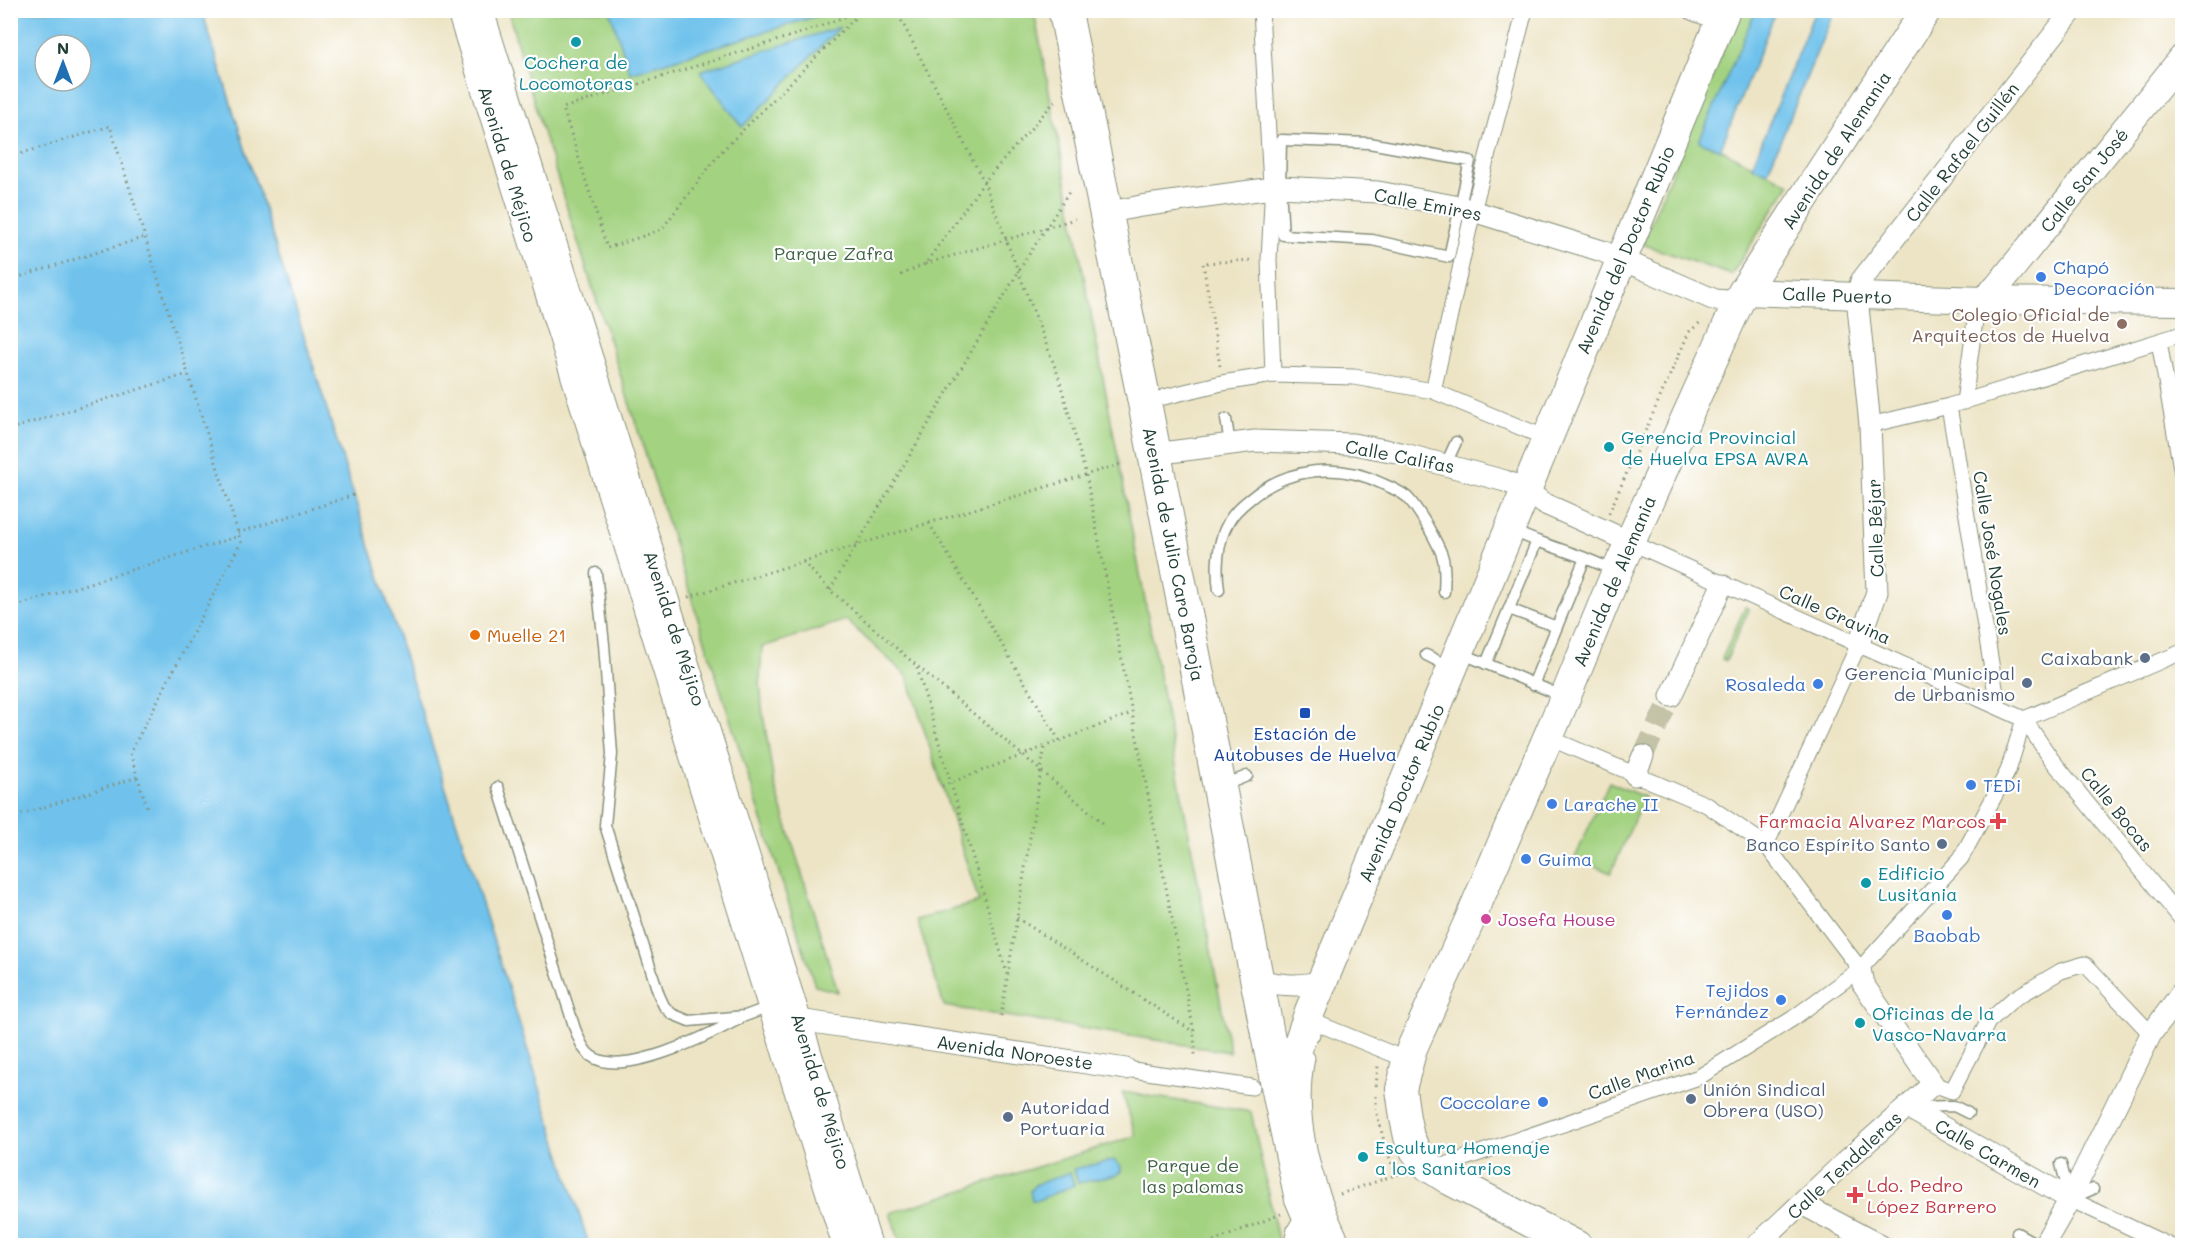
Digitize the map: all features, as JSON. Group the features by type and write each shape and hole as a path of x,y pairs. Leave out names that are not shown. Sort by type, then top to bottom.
{"main road":[{"name":"Avenida de Julio Caro Baroja","path":"1065,10 1090,216 1154,454 1233,782 1257,980 1266,1093 1301,1197 1307,1224"},
{"name":"Avenida de Alemania","path":"1577,1245 1437,1173 1428,1166 1409,1137 1401,1089 1412,1048 1468,924 1617,571 1741,297 1926,10"},
{"name":"Avenida del Doctor Rubio","path":"1525,489 1622,259 1713,14"},
{"name":"Avenida Doctor Rubio","path":"1266,1093 1324,980 1525,489"}],"street":[{"name":"Avenida de Méjico","path":"460,10 643,599 783,1018 868,1245"},
{"name":"Avenida de Méjico","path":"480,10 783,1018 846,1245"},
{"path":"1261,10 1276,187 1269,259 1273,375"},
{"path":"1433,391 1467,209 1526,10"},
{"name":"Calle Rafael Guillén","path":"1857,297 1861,281 2073,10"},
{"name":"Calle San José","path":"1983,300 1997,287 2182,58"},
{"name":"Calle Emires","path":"1090,216 1142,206 1276,187 1378,192 1467,209 1602,250 1715,300 1741,297"},
{"name":"Calle Puerto","path":"1741,297 2182,302"},
{"name":"Calle Béjar","path":"1766,845 1858,646 1877,592 1870,425 1857,297"},
{"name":"Calle José Nogales","path":"1983,300 1976,313 1957,404 1998,706"},
{"path":"1870,425 1957,404 2182,334"},
{"path":"2159,341 2182,474"},
{"path":"1164,397 1222,383 1273,375 1354,377 1433,391 1546,438"},
{"name":"Calle Califas","path":"1154,454 1255,441 1353,444 1401,453 1505,481 1525,489 1543,503 1630,542"},
{"name":"Calle Gravina","path":"1630,542 2024,719"},
{"path":"1671,696 1722,585"},
{"path":"2024,719 2182,652"},
{"name":"Calle Bocas","path":"2024,719 2052,760 2182,920"},
{"name":"Calle Marina","path":"1448,1164 1699,1077 1792,1019 1860,969 1961,858 2008,771 2024,719"},
{"path":"1547,737 1707,805 1766,845 1860,969 1863,984 1933,1084 1952,1090 1988,1022 2012,1000 2061,971 2085,964 2151,1034"},
{"path":"1635,775 1643,756"},
{"path":"1257,980 1277,985 1296,985 1324,980"},
{"path":"2041,1245 2070,1199 2151,1034 2182,992"},
{"name":"Avenida Noroeste","path":"783,1018 1125,1069 1266,1093"},
{"path":"1344,1245 1307,1224 1303,1079 1314,1022 1400,1057 1392,1090 1395,1120 1416,1168 1423,1174 1557,1245"},
{"name":"Calle Tendaleras","path":"1756,1245 1933,1084"},
{"name":"Calle Carmen","path":"1907,1107 2070,1199"},
{"path":"2070,1199 2170,1245"},
{"path":"1802,1204 1881,1245"}],"lane":[{"path":"1281,140 1369,143 1470,161 1467,209 1449,257 1372,240 1283,235 1276,187 1281,140"},
{"path":"1226,419 1230,444"},
{"path":"1446,464 1456,442"},
{"path":"1219,590 1219,558 1222,538 1236,511 1258,492 1305,472 1349,471 1370,477 1388,486 1406,497 1412,504 1438,542 1446,566 1444,592"},
{"path":"1509,529 1617,571"},
{"path":"1486,664 1537,541"},
{"path":"1533,685 1585,558"},
{"path":"596,573 612,754 605,825 649,968 664,1006 672,1014 689,1021 745,1016 783,1018"},
{"path":"1509,609 1557,627"},
{"path":"1426,655 1486,664 1565,698"},
{"path":"498,787 575,1029 588,1054 604,1062 632,1062 705,1037 745,1016"},
{"path":"1907,1107 1954,1106 1968,1113"},
{"path":"2061,1164 2070,1199 2093,1189"},
{"path":"2018,1233 2041,1245"}],"path":[{"path":"862,10 720,153 661,230 607,248 563,108 810,30 862,10"},
{"path":"896,10 984,182 1058,375 1086,475 1194,1032 1195,1055"},
{"path":"925,264 984,182 1055,101"},
{"path":"10,157 110,126 241,542 130,753 148,810"},
{"path":"830,590 853,547 1070,191"},
{"path":"901,275 925,264 1090,216"},
{"path":"10,280 145,237"},
{"path":"1222,383 1203,263 1269,259"},
{"path":"10,429 188,374"},
{"path":"681,600 1124,464"},
{"path":"10,608 354,495"},
{"path":"929,523 1059,740"},
{"path":"803,562 830,590 917,666 1103,823"},
{"path":"917,666 1008,977"},
{"path":"942,786 1132,713"},
{"path":"1001,1016 1045,745"},
{"path":"10,818 138,777"},
{"path":"1017,918 1194,1032"},
{"path":"1202,1245 1307,1224 1416,1168"}],"green space":[{"name":"Parque Zafra","path":"508,11 1034,11 1230,1052 944,1006 917,920 979,902 907,676 846,620 762,647 760,679 762,707 774,783 838,992 815,986 541,126"},
{"path":"1739,11 1757,11 1704,141 1790,184 1731,275 1642,244"},
{"path":"1745,607 1749,609 1726,661 1722,659"},
{"path":"1609,782 1644,797 1611,873 1575,858"},
{"name":"Parque de las palomas","path":"1122,1092 1251,1112 1279,1245 901,1245 890,1213 1136,1136"}],"water":[{"path":"610,10 833,11 630,73"},
{"path":"1756,10 1776,11 1720,150 1699,141"},
{"path":"10,11 202,11 589,1245 11,1245"},
{"path":"1815,11 1834,11 1767,173 1752,166"},
{"path":"840,27 742,127 700,71"},
{"path":"1114,1160 1121,1166 1121,1171 1117,1175 1078,1183 1074,1169"},
{"path":"1070,1172 1074,1185 1038,1200 1032,1200 1030,1191 1035,1185"}],"tunnel":[{"path":"1643,756 1671,696"}],"place":[{"name":"Cochera de Locomotoras","path":"576,42"},
{"name":"Chapó Decoración","path":"2041,277"},
{"name":"Colegio Oficial de Arquitectos de Huelva","path":"2122,324"},
{"name":"Gerencia Provincial de Huelva EPSA AVRA","path":"1609,447"},
{"name":"Muelle 21","path":"475,635"},
{"name":"Caixabank","path":"2145,658"},
{"name":"Gerencia Municipal de Urbanismo","path":"2027,683"},
{"name":"Rosaleda","path":"1818,684"},
{"name":"Estación de Autobuses de Huelva","path":"1305,713"},
{"name":"TEDi","path":"1971,785"},
{"name":"Larache II","path":"1552,804"},
{"name":"Farmacia Alvarez Marcos","path":"1998,821"},
{"name":"Banco Espírito Santo","path":"1942,844"},
{"name":"Guima","path":"1526,859"},
{"name":"Edificio Lusitania","path":"1866,883"},
{"name":"Baobab","path":"1947,915"},
{"name":"Josefa House","path":"1486,919"},
{"name":"Tejidos Fernández","path":"1781,1000"},
{"name":"Oficinas de la Vasco-Navarra","path":"1860,1023"},
{"name":"Unión Sindical Obrera (USO)","path":"1691,1099"},
{"name":"Coccolare","path":"1543,1102"},
{"name":"Autoridad Portuaria","path":"1008,1117"},
{"name":"Escultura Homenaje a los Sanitarios","path":"1363,1157"},
{"name":"Ldo. Pedro López Barrero","path":"1855,1195"}]}
